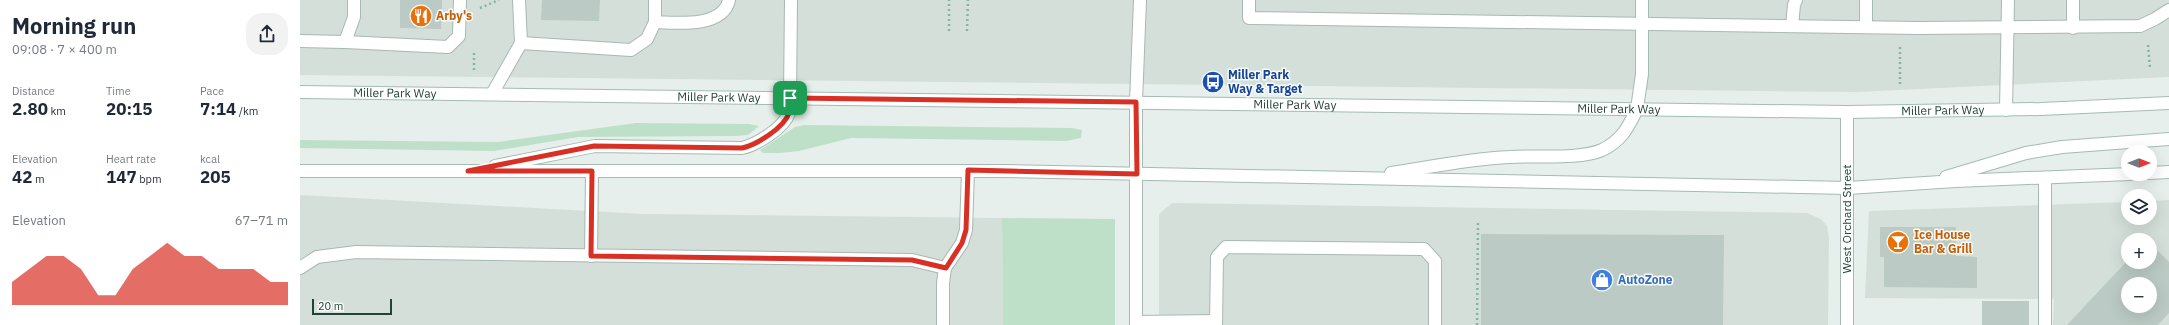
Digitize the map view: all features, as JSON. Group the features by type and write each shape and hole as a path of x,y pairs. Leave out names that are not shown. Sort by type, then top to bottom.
{"main road":[{"path":"345,42 354,17 354,0"},
{"path":"300,41 448,47 458,36 460,0"},
{"path":"520,43 631,50 647,39 655,22 655,0"},
{"path":"655,22 690,23 714,18 728,6 729,0"},
{"path":"468,171 594,146 742,148 750,146 761,140 784,121 788,114 790,98 791,0"},
{"path":"1140,0 1136,102 1136,324 1216,323 1217,257 1226,247 1424,249 1435,261 1435,325"},
{"path":"1249,0 1249,18 1901,28 2073,28 2140,26 2169,10"},
{"path":"1364,178 1464,161 1510,156 1575,155 1600,150 1617,142 1628,129 1637,109 1642,74 1642,0"},
{"path":"1792,26 1794,5 1796,0"},
{"path":"1866,0 1866,27"},
{"path":"2006,110 2008,0"},
{"path":"2073,0 2073,28"},
{"path":"492,94 520,43 520,1"},
{"name":"Miller Park Way","path":"300,92 1847,112 2006,110 2169,103"},
{"name":"West Orchard Street","path":"1847,112 1847,325"},
{"path":"1930,183 2026,153 2062,147 2169,139"},
{"path":"300,171 968,170 1848,188 2121,175"},
{"path":"943,325 946,268 962,243 966,230 968,170"},
{"path":"591,256 592,171"},
{"path":"2157,173 2169,172"},
{"path":"2045,179 2045,325"},
{"path":"300,268 317,257 356,252 912,260 946,268"}],"path":[{"path":"949,0 949,31"},
{"path":"967,31 968,0"},
{"path":"1900,84 1901,28"},
{"path":"1477,325 1478,220"}],"shaded area":[{"path":"300,0 2169,0 2169,77 1857,92 300,75"},
{"path":"300,195 642,214 1002,218 1003,325 300,325"},
{"path":"2169,200 2169,325 2053,325 2054,299 1865,298 1869,211 2121,202 2121,225 2157,225 2157,201"},
{"path":"1172,203 1807,213 1821,219 1827,226 1829,238 1828,325 1159,325 1159,214"}],"green space":[{"path":"636,123 749,124 759,126 748,135 578,137 494,151 300,148 300,140 498,142"},
{"path":"804,125 1072,128 1082,130 1081,138 1066,141 851,138 799,151 763,153 760,150 795,127"},
{"path":"1002,218 1115,219 1115,325 1003,325"}],"building":[{"name":"Arby's","path":"400,0 442,0 441,29 400,28"},
{"path":"542,0 600,0 599,21 541,20"},
{"path":"1880,227 1956,227 1956,256 1977,257 1977,288 1884,287 1884,257 1880,257"},
{"name":"AutoZone","path":"1481,234 1724,235 1723,325 1481,325"},
{"path":"2157,250 2169,262 2169,313 2158,325 2067,325 2121,267 2121,269 2157,269"},
{"path":"1982,301 2029,301 2029,325 1982,325"}],"place":[{"name":"Arby's","path":"421,16"},
{"name":"Miller Park Way & Target","path":"1213,82"},
{"name":"Ice House Bar & Grill","path":"1898,242"},
{"name":"AutoZone","path":"1602,280"}],"route":[{"path":"790,98 1136,102 1137,174 968,170 966,230 962,243 951,257 946,268 912,260 591,256 592,171 468,171 594,146 742,148 750,146 761,140 784,121 788,114 790,98"}]}
